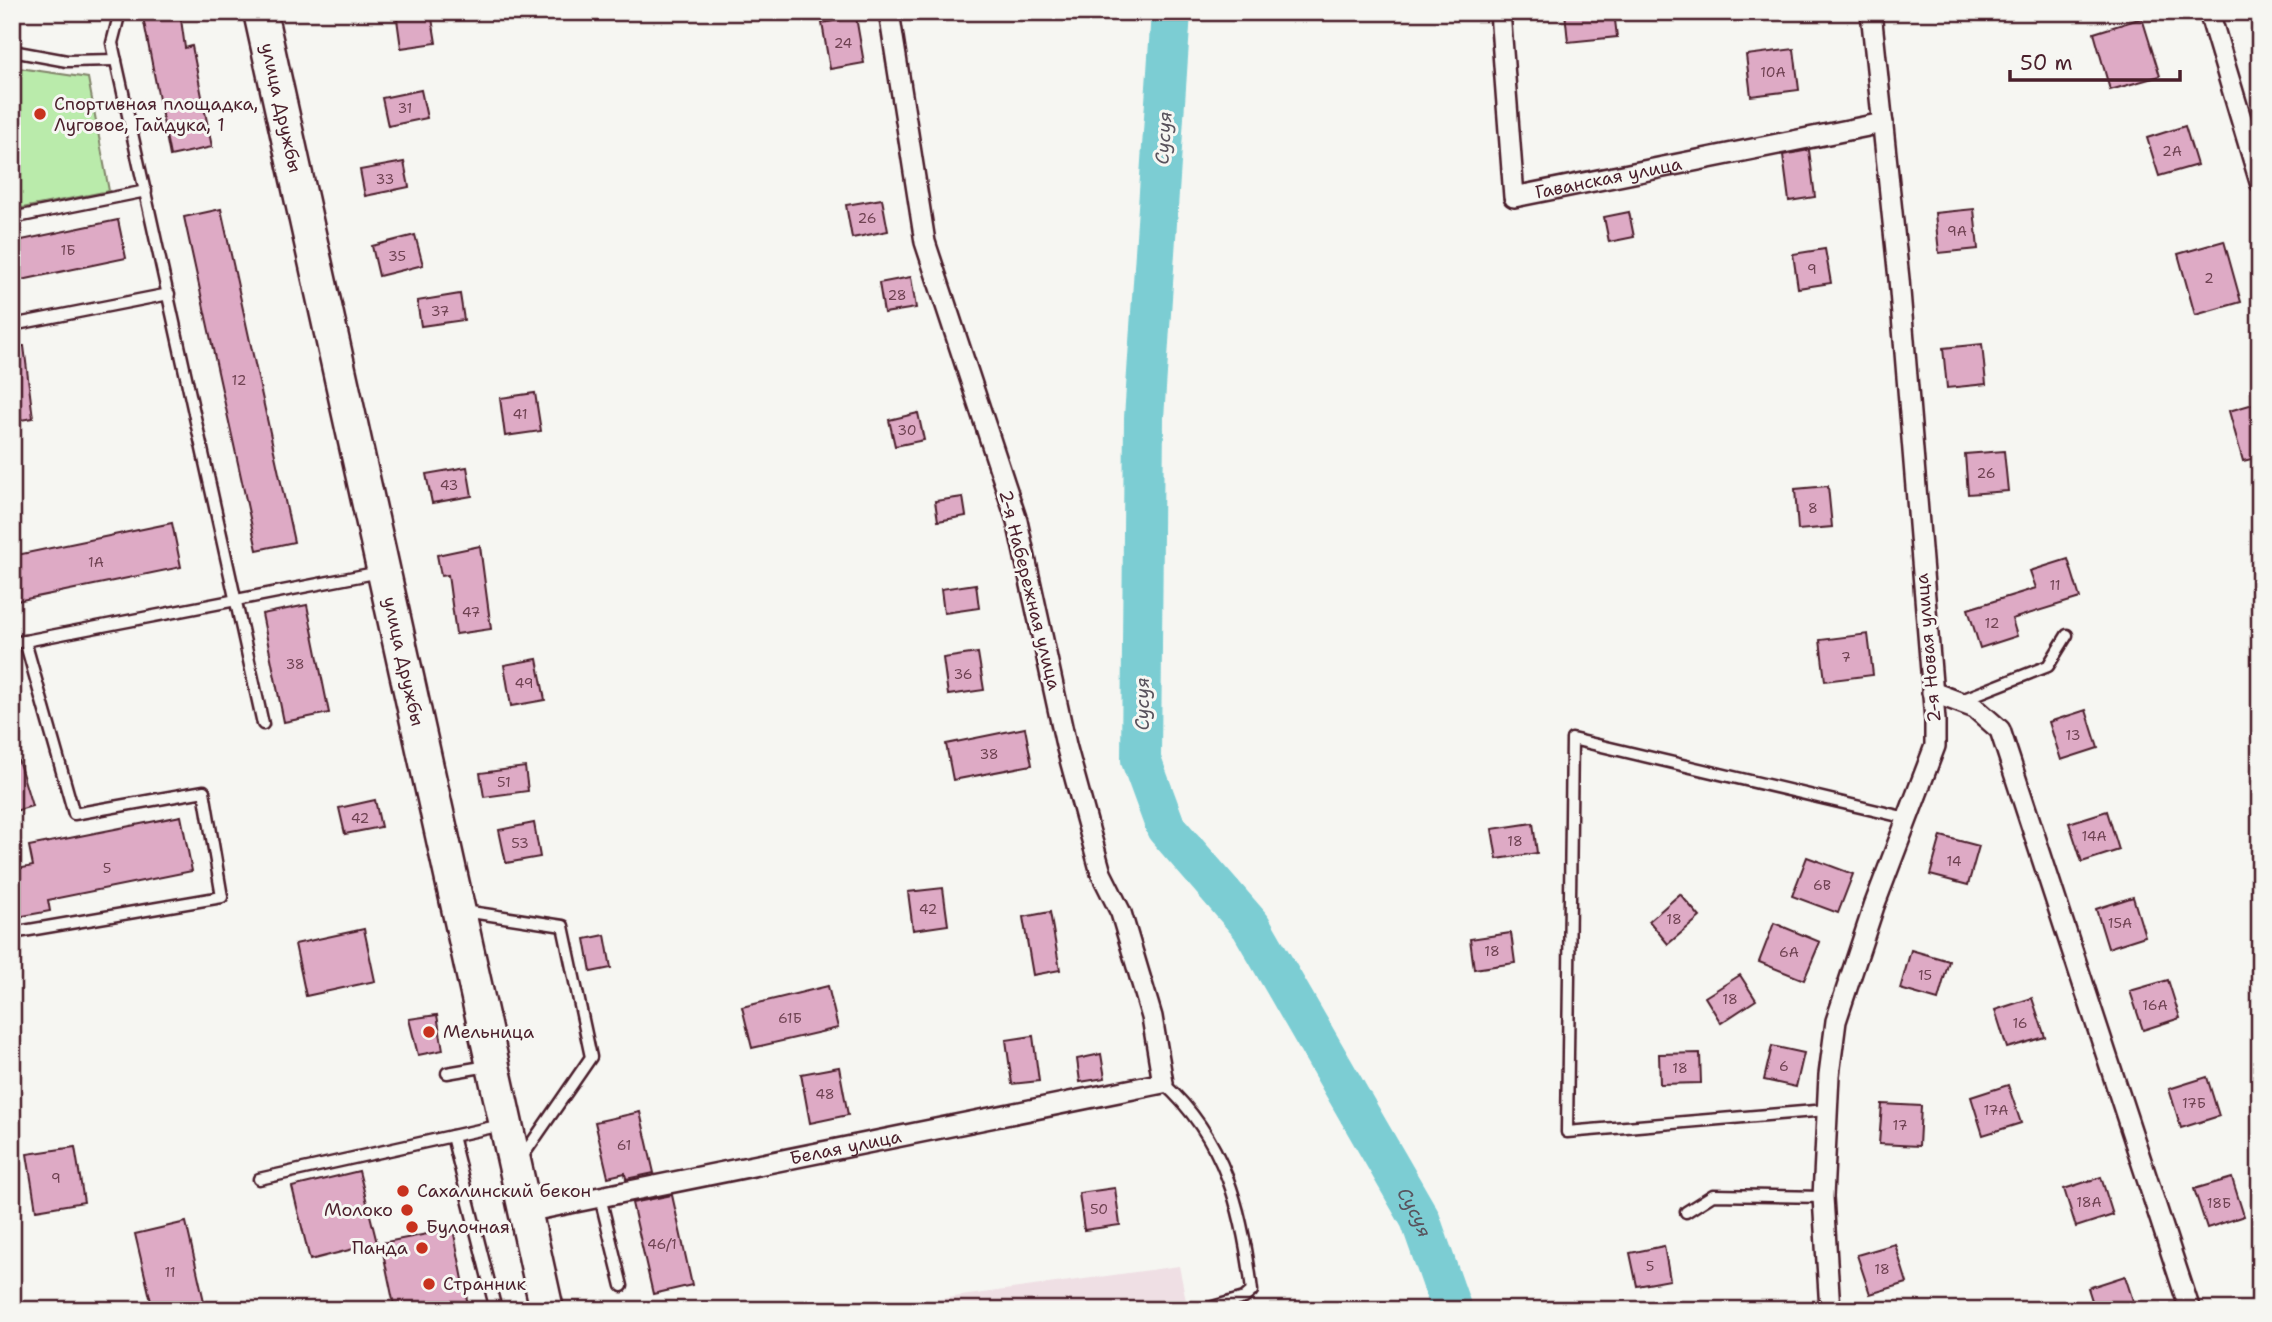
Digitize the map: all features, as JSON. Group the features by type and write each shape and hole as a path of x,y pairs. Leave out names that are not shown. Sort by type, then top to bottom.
{"main road":[{"name":"улица Дружбы","path":"260,12 547,1310"}],"street":[{"name":"2-я Набережная улица","path":"889,12 925,242 1017,521 1066,745 1101,873 1121,913 1153,1017 1163,1083"},
{"name":"Гаванская улица","path":"1500,12 1514,197 1883,123"},
{"name":"2-я Новая улица","path":"1830,1310 1823,1197 1827,1110 1836,1021 1935,746 1899,279 1871,12"},
{"path":"2208,12 2260,182"},
{"path":"1932,692 1976,708 2000,730 2190,1310"},
{"name":"Белая улица","path":"526,1212 1163,1083"}],"lane":[{"path":"120,12 112,43 263,724"},
{"path":"12,51 67,61 116,60"},
{"path":"12,218 146,191"},
{"path":"12,325 169,294"},
{"path":"12,643 382,571"},
{"path":"1959,702 2048,666 2067,635"},
{"path":"12,933 222,897 204,791 74,814 25,641"},
{"path":"1827,1110 1567,1132 1572,739 1907,818"},
{"path":"458,911 563,926 591,1057 516,1166"},
{"path":"447,1073 492,1065"},
{"path":"1163,1083 1184,1101 1223,1161 1249,1261 1252,1291 1244,1298 1202,1310"},
{"path":"259,1179 506,1125"},
{"path":"452,1136 496,1310"},
{"path":"1686,1212 1713,1195 1823,1197"},
{"path":"600,1197 622,1286"}],"shaded area":[{"path":"1179,1266 1188,1310 860,1310"}],"green space":[{"path":"12,67 88,78 109,191 12,210"}],"building":[{"path":"142,12 180,12 185,48 192,46 212,147 170,156"},
{"path":"396,12 431,12 436,43 401,48"},
{"path":"1565,12 1614,12 1617,37 1568,42"},
{"path":"856,17 864,63 830,69 822,23"},
{"path":"2142,18 2160,76 2110,90 2094,33"},
{"path":"1794,49 1799,90 1751,96 1746,55"},
{"path":"421,90 427,118 388,126 382,98"},
{"path":"2185,126 2197,165 2159,176 2147,138"},
{"path":"1809,150 1815,197 1789,201 1783,155"},
{"path":"404,162 409,187 365,196 360,170"},
{"path":"882,199 888,231 852,238 846,205"},
{"path":"221,209 294,542 257,550 184,217"},
{"path":"1974,209 1978,249 1939,253 1935,213"},
{"path":"1629,212 1634,237 1609,242 1604,217"},
{"path":"118,220 126,258 12,282 12,242"},
{"path":"415,235 423,265 379,276 372,246"},
{"path":"2224,241 2241,302 2195,315 2178,254"},
{"path":"1825,249 1831,283 1798,288 1793,254"},
{"path":"911,277 916,308 884,313 879,283"},
{"path":"460,294 464,320 421,326 417,301"},
{"path":"1982,344 1986,384 1947,388 1943,348"},
{"path":"12,346 24,346 33,418 14,421"},
{"path":"535,393 541,431 505,436 500,398"},
{"path":"2260,402 2260,457 2243,461 2229,411"},
{"path":"918,413 924,440 895,446 889,420"},
{"path":"2004,451 2008,491 1968,494 1965,454"},
{"path":"467,467 472,496 432,503 426,474"},
{"path":"1828,486 1832,527 1798,530 1795,489"},
{"path":"963,497 966,516 938,521 935,501"},
{"path":"172,523 181,567 12,602 12,556"},
{"path":"480,546 491,629 456,634 448,575 441,576 437,555"},
{"path":"2068,559 2080,598 2012,619 2017,636 1980,648 1968,609 2036,588 2030,571"},
{"path":"976,584 979,608 944,613 941,589"},
{"path":"307,605 329,713 284,722 262,614"},
{"path":"1868,634 1873,675 1825,681 1820,640"},
{"path":"978,653 984,690 948,695 943,658"},
{"path":"537,659 545,700 511,706 504,665"},
{"path":"2086,710 2098,748 2061,760 2049,722"},
{"path":"1025,728 1032,765 953,780 946,744"},
{"path":"17,756 32,806 12,812 12,757"},
{"path":"525,767 528,791 484,797 480,773"},
{"path":"375,800 381,827 345,834 339,808"},
{"path":"2107,811 2119,850 2082,862 2069,823"},
{"path":"181,816 192,871 48,900 50,911 12,918 12,870 33,866 29,846"},
{"path":"534,823 540,857 506,863 499,830"},
{"path":"1533,823 1537,853 1497,859 1492,829"},
{"path":"1941,836 1979,846 1968,885 1930,875"},
{"path":"1807,857 1853,874 1838,913 1792,896"},
{"path":"943,888 948,925 913,930 908,892"},
{"path":"1680,894 1700,917 1668,944 1649,921"},
{"path":"2133,897 2145,936 2108,948 2096,909"},
{"path":"1050,912 1060,970 1033,975 1023,917"},
{"path":"1774,923 1820,942 1804,980 1759,962"},
{"path":"364,929 375,981 306,996 295,944"},
{"path":"1511,933 1515,963 1474,969 1470,939"},
{"path":"605,935 611,968 591,972 585,939"},
{"path":"1911,950 1949,961 1938,1000 1900,989"},
{"path":"1740,975 1756,1000 1721,1023 1705,997"},
{"path":"2168,980 2180,1018 2143,1030 2130,991"},
{"path":"828,986 838,1028 752,1048 742,1007"},
{"path":"2032,998 2045,1037 2007,1048 1995,1010"},
{"path":"437,1015 443,1050 418,1055 409,1019"},
{"path":"1033,1036 1039,1081 1012,1084 1006,1040"},
{"path":"1772,1046 1804,1053 1796,1087 1764,1080"},
{"path":"1700,1053 1701,1083 1660,1084 1659,1054"},
{"path":"1101,1054 1105,1078 1080,1082 1077,1059"},
{"path":"839,1067 848,1115 810,1123 801,1074"},
{"path":"2207,1077 2219,1116 2181,1128 2169,1089"},
{"path":"2008,1085 2021,1123 1983,1135 1971,1097"},
{"path":"1882,1104 1921,1106 1919,1146 1879,1144"},
{"path":"640,1112 654,1173 626,1179 625,1173 608,1177 595,1122"},
{"path":"75,1147 84,1202 36,1210 27,1154"},
{"path":"359,1171 377,1243 310,1260 292,1187"},
{"path":"2101,1177 2113,1215 2076,1227 2064,1189"},
{"path":"2232,1178 2244,1216 2207,1228 2194,1189"},
{"path":"1115,1188 1120,1225 1084,1230 1079,1193"},
{"path":"672,1195 692,1285 653,1294 632,1203"},
{"path":"186,1222 206,1310 153,1310 135,1234"},
{"path":"453,1229 469,1310 395,1310 381,1243"},
{"path":"1895,1244 1907,1283 1870,1294 1857,1255"},
{"path":"1664,1246 1670,1280 1637,1286 1630,1253"},
{"path":"2125,1276 2136,1310 2095,1310 2088,1288"}],"waterway":[{"name":"Сусуя","path":"1171,12 1144,418 1141,760 1166,828 1251,926 1420,1219 1452,1310"}],"place":[{"name":"Спортивная площадка, Луговое, Гайдука, 1","path":"40,114"},
{"name":"Мельница","path":"429,1032"},
{"name":"Сахалинский бекон","path":"403,1191"},
{"name":"Молоко","path":"407,1210"},
{"name":"Булочная","path":"412,1227"},
{"name":"Панда","path":"422,1248"},
{"name":"Странник","path":"429,1284"}]}
